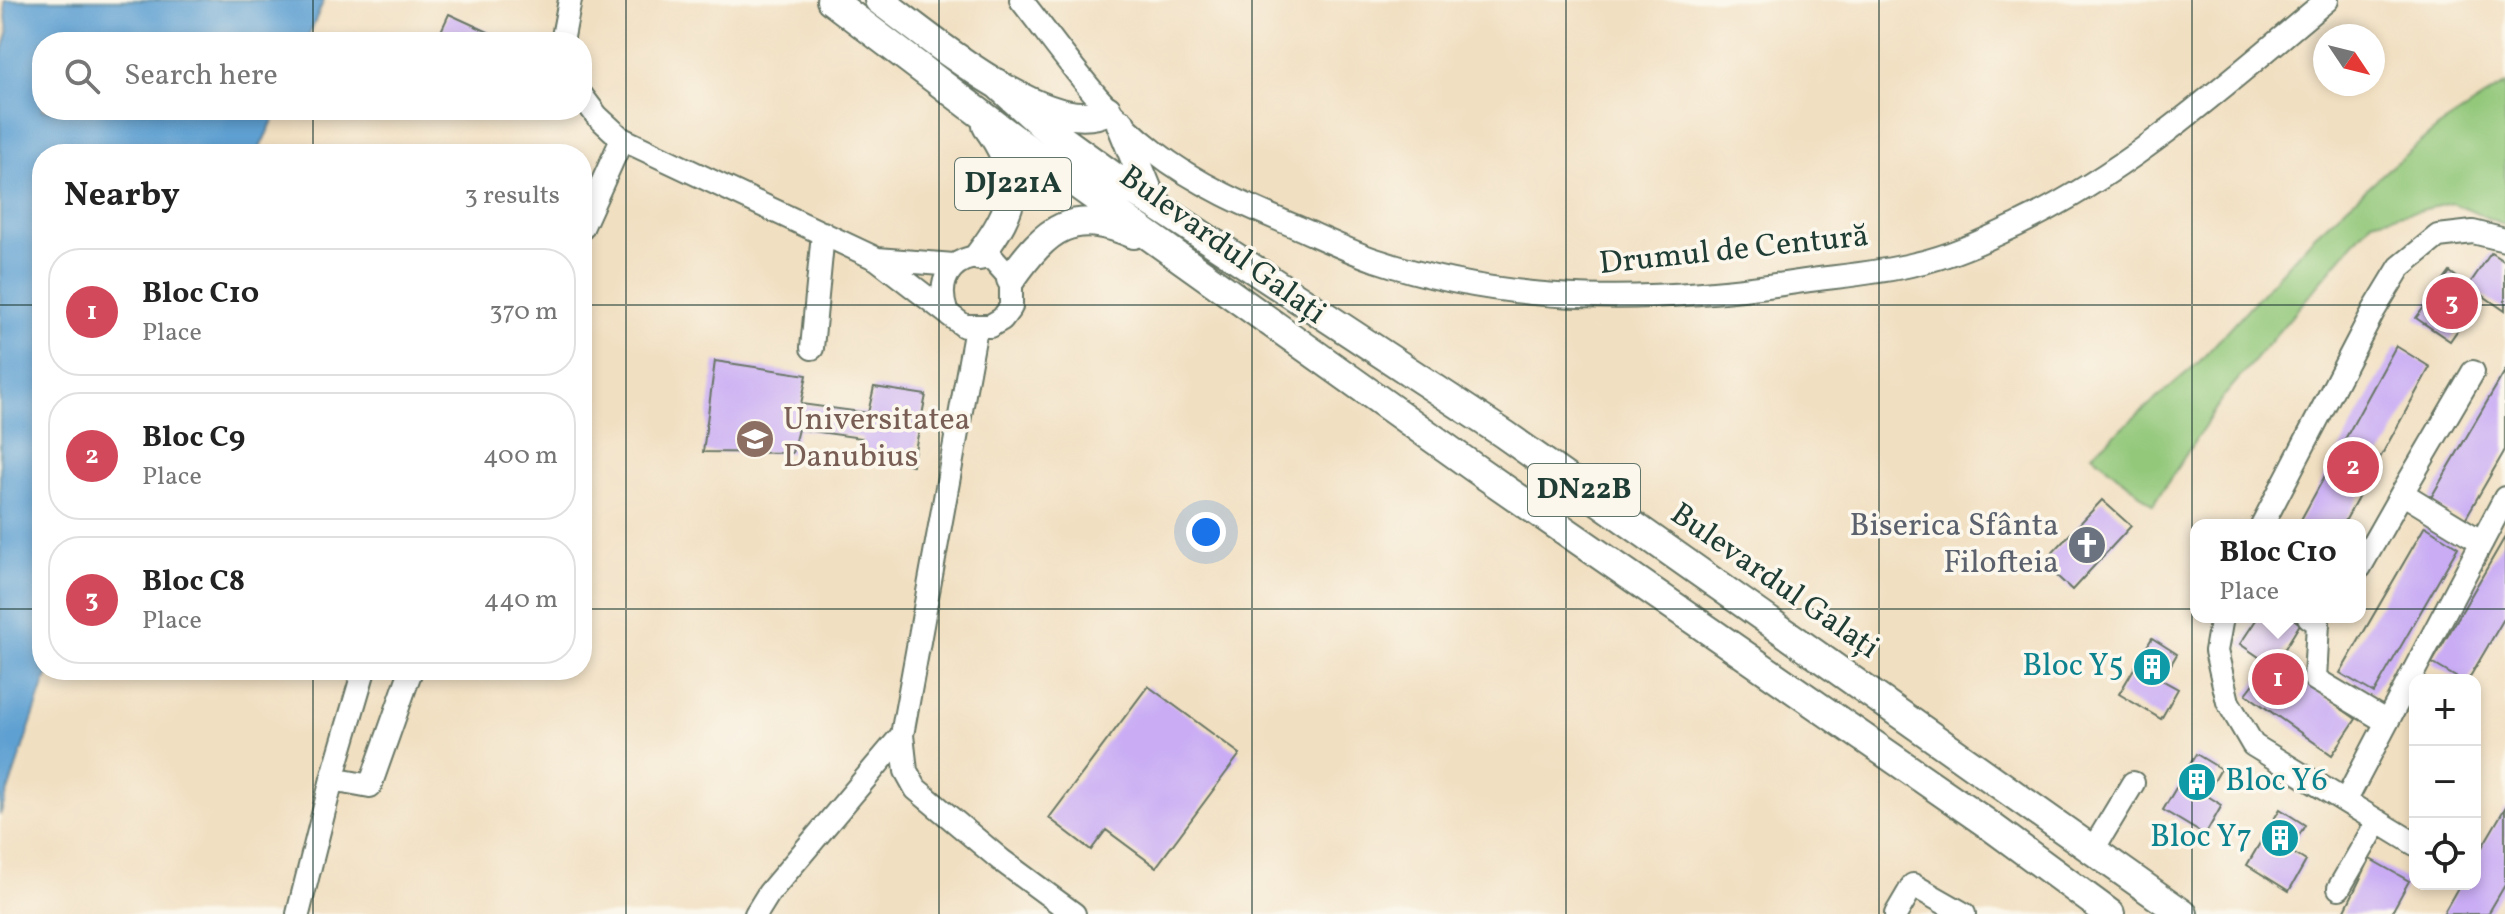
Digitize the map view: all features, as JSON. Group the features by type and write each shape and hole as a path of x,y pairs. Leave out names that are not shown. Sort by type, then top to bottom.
{"main road":[{"name":"DN22B","path":"831,0 977,112"},
{"name":"DN22B","path":"879,0 996,83"},
{"name":"Bulevardul Galați","path":"996,83 1041,124 1121,182 1504,434 2183,914"},
{"path":"996,83 1069,117 1114,117 1153,203"},
{"name":"Bulevardul Galați","path":"977,112 1476,469 1985,822 2110,914"},
{"name":"DJ221A","path":"966,260 1009,209 1014,188 999,142 977,112"},
{"name":"DJ221A","path":"1011,279 1041,238 1060,227 1084,221 1119,227 1164,246"},
{"path":"1985,822 2007,789"}],"street":[{"path":"564,32 570,0"},
{"name":"Drumul de Centură","path":"1021,0 1114,117 1156,153 1256,211 1376,260 1509,292 1579,298 1644,297 1760,288 1917,264 1973,244 2062,202 2187,115 2327,0"},
{"path":"592,109 607,128 622,139 877,259 954,320 976,328 902,735 906,771 916,789 1074,914"},
{"path":"592,206 622,139"},
{"path":"2265,519 2400,267 2438,236 2473,232 2505,240"},
{"path":"812,348 823,233"},
{"path":"877,259 966,260"},
{"name":"DJ221A","path":"946,311 942,287 966,260 993,259 1011,279 1011,307 990,326 976,328"},
{"path":"2366,556 2473,372"},
{"path":"2402,493 2482,542"},
{"path":"2346,800 2505,498"},
{"path":"2221,623 2216,651 2228,702 2253,745 2409,840"},
{"path":"2318,623 2315,679 2387,722"},
{"path":"298,914 361,680"},
{"path":"332,779 370,786 407,680"},
{"path":"756,914 769,893 902,735"},
{"path":"2092,851 2133,783"},
{"path":"2339,888 2378,821"},
{"path":"1896,914 1913,885 1964,914"}],"green space":[{"path":"2505,84 2505,225 2452,203 2372,221 2224,396 2153,505 2092,454 2200,361 2314,236 2387,170 2439,127"}],"water":[{"path":"4,0 324,0 310,32 32,32 32,120 273,120 262,144 32,144 32,680 46,680 0,815 0,60 8,33"}],"building":[{"path":"449,14 488,32 441,32"},
{"path":"2491,253 2505,262 2505,311 2482,295 2450,341 2416,318 2450,272 2468,286"},
{"path":"2396,346 2430,367 2346,519 2301,519"},
{"path":"715,361 807,375 801,404 868,413 874,387 926,395 912,465 861,454 862,438 798,429 792,453 703,452"},
{"path":"2505,371 2505,450 2464,521 2429,501"},
{"name":"Biserica Sfânta Filofteia","path":"2102,500 2131,526 2072,590 2043,563"},
{"path":"2425,526 2458,547 2374,693 2340,673"},
{"path":"2505,537 2505,617 2472,674 2451,674 2432,663"},
{"path":"2254,623 2300,624 2276,663 2356,719 2332,755 2246,694 2269,664 2240,644"},
{"name":"Bloc Y5","path":"2152,638 2177,654 2162,680 2178,689 2161,719 2119,694"},
{"path":"1148,686 1240,754 1156,867 1106,830 1091,850 1049,818"},
{"name":"Bloc Y6","path":"2196,754 2221,769 2206,795 2222,805 2205,835 2163,810"},
{"path":"2505,808 2505,885 2488,914 2443,914 2457,890 2481,890 2481,849"},
{"name":"Bloc Y7","path":"2280,809 2305,825 2290,851 2306,861 2289,891 2247,865"},
{"path":"2370,859 2409,881 2391,914 2343,914"}],"place":[{"name":"Bloc C8","path":"2452,303"},
{"name":"Universitatea Danubius","path":"755,439"},
{"name":"Bloc C9","path":"2353,467"},
{"name":"Biserica Sfânta Filofteia","path":"2087,545"},
{"name":"Bloc Y5","path":"2152,667"},
{"name":"Bloc C10","path":"2278,679"},
{"name":"Bloc Y6","path":"2197,782"},
{"name":"Bloc Y7","path":"2280,838"}]}
